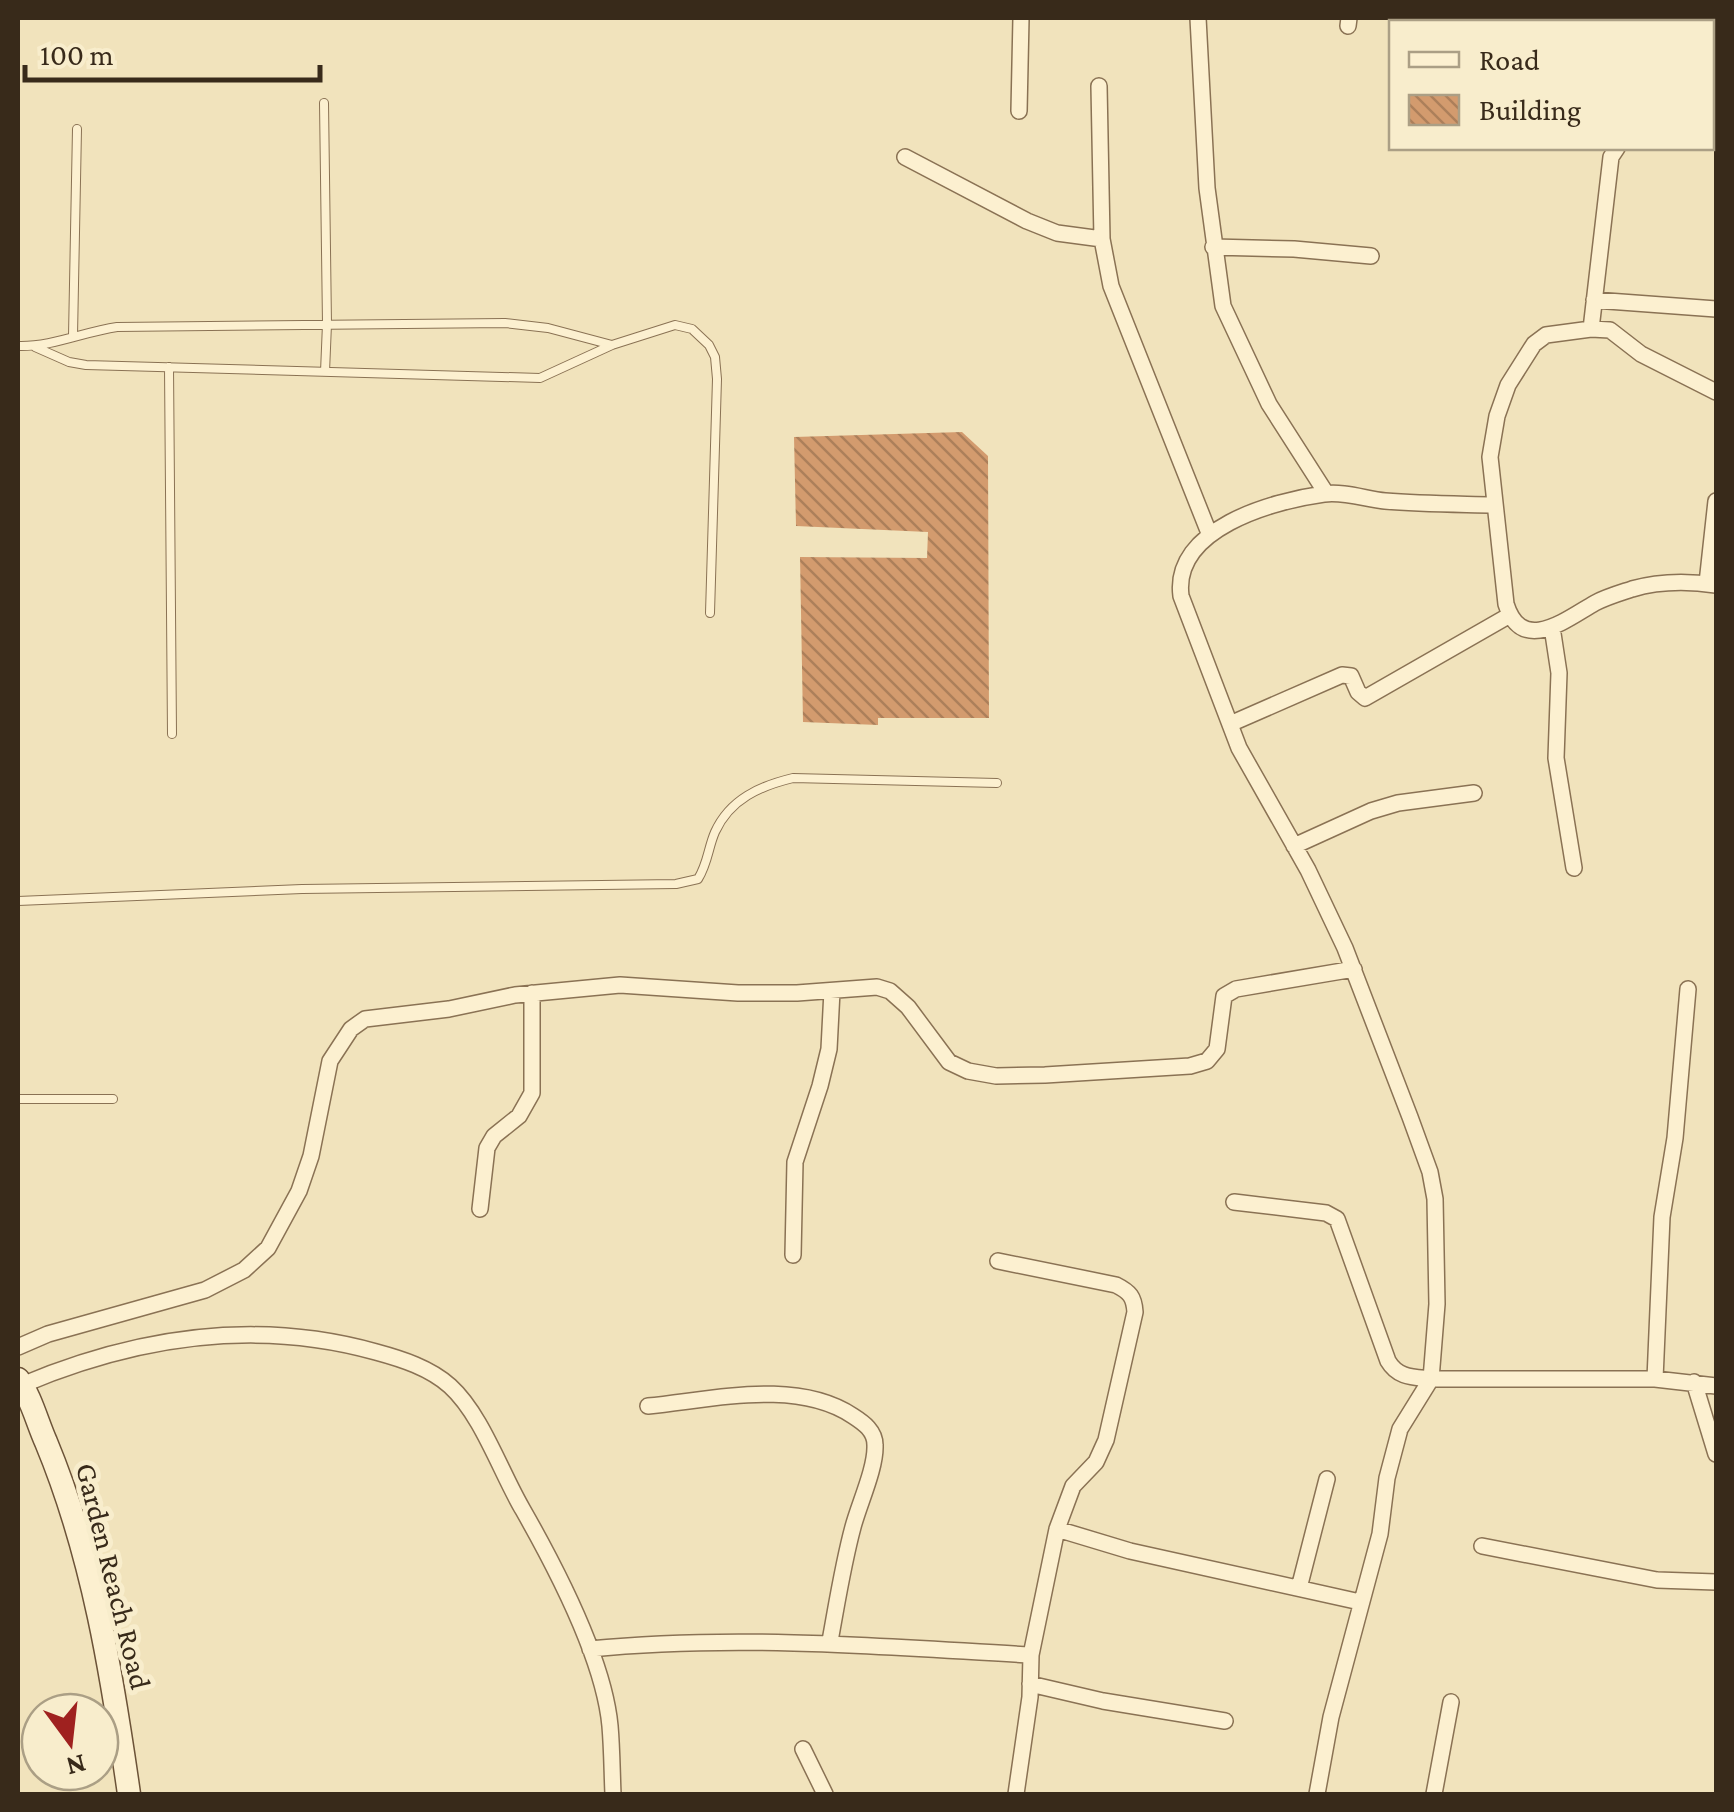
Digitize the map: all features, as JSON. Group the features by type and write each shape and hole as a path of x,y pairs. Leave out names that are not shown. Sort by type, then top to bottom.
{"main road":[{"name":"Garden Reach Road","path":"20,1382 57,1468 80,1540 109,1656 129,1794"}],"street":[{"path":"1020,111 1021,18"},
{"path":"1198,18 1213,246 1223,306 1269,404 1326,493"},
{"path":"1099,86 1102,239 1112,286 1210,533"},
{"path":"1591,329 1615,150"},
{"path":"906,157 1027,221 1057,233 1102,239"},
{"path":"1213,246 1371,256"},
{"path":"1594,300 1716,309"},
{"path":"1716,392 1640,354 1610,330 1546,335 1534,344 1508,386 1497,416 1490,457 1510,615 1530,630 1552,627 1574,618 1596,602 1628,590 1651,584 1712,584 1716,501"},
{"path":"1317,1794 1331,1716 1380,1534 1400,1429 1431,1380 1437,1239 1430,1172 1354,970 1294,846 1239,748 1179,579 1188,556 1210,533 1264,509 1326,493 1400,502 1494,504"},
{"path":"1230,724 1342,674 1351,676 1358,692 1366,698 1510,615"},
{"path":"1552,627 1559,673 1556,758 1574,868"},
{"path":"1294,846 1370,810 1398,802 1474,793"},
{"path":"18,1346 204,1290 244,1270 268,1248 284,1222 310,1156 330,1062 351,1029 365,1019 449,1009 532,993 620,985 738,993 878,987 890,991 908,1008 949,1062 968,1071 996,1076 1045,1075 1201,1064 1217,1049 1224,996 1236,989 1354,970"},
{"path":"1655,1379 1662,1217 1674,1138 1688,988"},
{"path":"793,1255 795,1162 829,1048 832,991"},
{"path":"480,1209 487,1148 494,1136 519,1116 532,1093 532,993"},
{"path":"1234,1202 1326,1213 1336,1219 1388,1361 1394,1371 1404,1376 1431,1380 1655,1379 1716,1386"},
{"path":"998,1261 1116,1286 1134,1300 1106,1440 1096,1462 1073,1486 1056,1528 1031,1655 1016,1794"},
{"path":"20,1382 76,1362 196,1337 257,1334 327,1338 410,1361 451,1387 486,1436 506,1482 541,1542 590,1650 610,1723 613,1794"},
{"path":"1694,1382 1716,1454"},
{"path":"648,1406 750,1396 809,1398 843,1410 872,1432 876,1442 874,1456 852,1531 830,1641"},
{"path":"1299,1588 1327,1479"},
{"path":"1056,1528 1130,1550 1360,1602"},
{"path":"1482,1546 1658,1580 1716,1582"},
{"path":"590,1650 636,1644 830,1641 1031,1655"},
{"path":"1030,1684 1103,1701 1225,1721"},
{"path":"1434,1794 1451,1702"},
{"path":"803,1750 825,1794"}],"lane":[{"path":"324,103 328,324 324,372"},
{"path":"72,336 77,129"},
{"path":"18,346 35,346 117,327 328,324 505,324 548,328 612,345"},
{"path":"35,346 70,362 86,364 540,378 612,345 675,325 692,329 702,336 715,356 710,613"},
{"path":"169,367 172,734"},
{"path":"18,901 302,889 676,884 698,879 726,813 745,795 770,783 793,778 997,783"},
{"path":"18,1099 112,1099"}],"building":[{"path":"962,432 988,456 989,718 878,718 878,725 803,722 800,557 927,558 928,532 796,526 794,437"}]}
